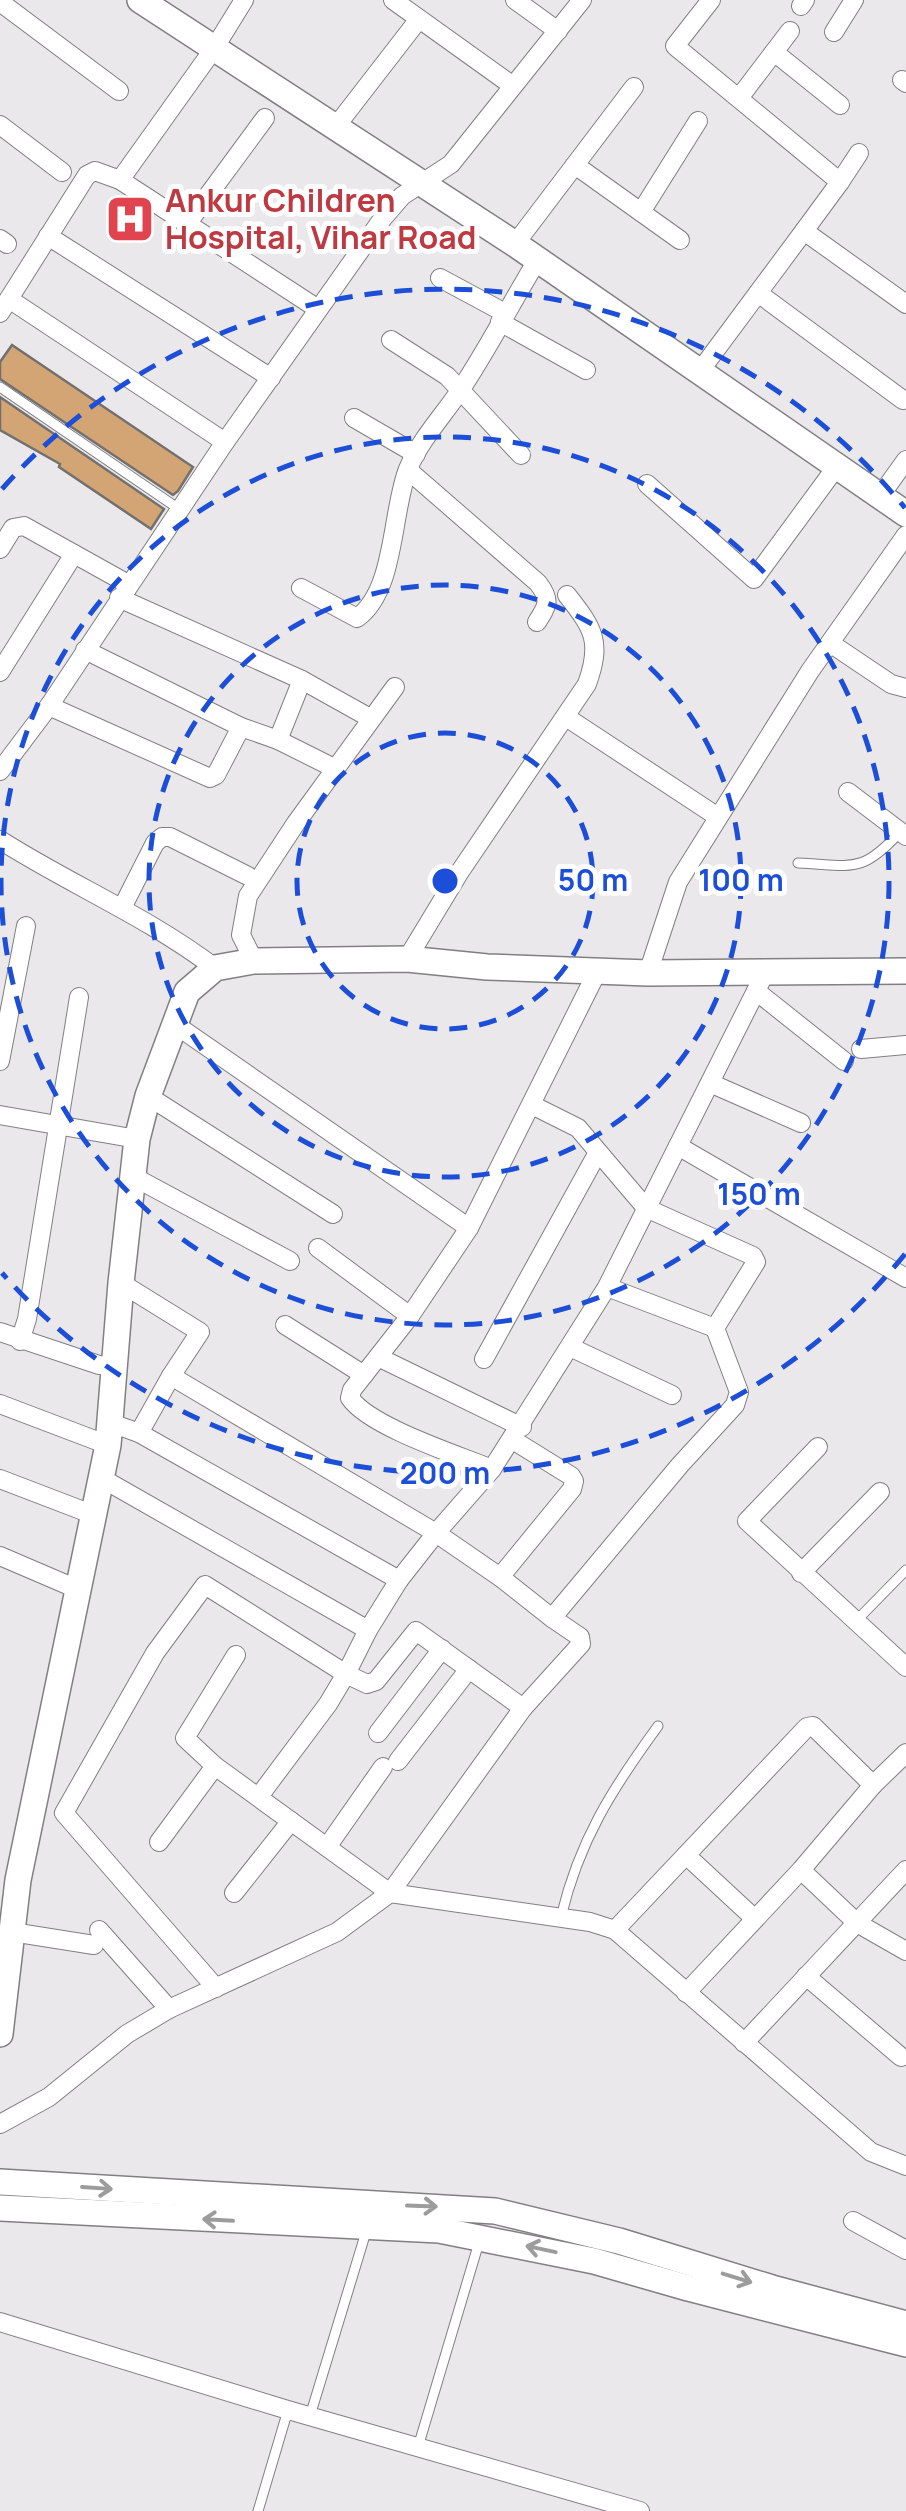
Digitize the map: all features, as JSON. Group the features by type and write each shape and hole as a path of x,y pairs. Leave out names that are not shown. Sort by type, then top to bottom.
{"street":[{"path":"140,0 538,259 906,514"},
{"path":"120,180 244,0"},
{"path":"392,0 513,86"},
{"path":"515,0 558,31"},
{"path":"0,771 49,706 179,509 384,218 402,196 451,164 582,0"},
{"path":"711,0 675,46 840,182"},
{"path":"834,32 854,0"},
{"path":"0,2 120,91"},
{"path":"337,125 419,19"},
{"path":"739,98 790,31"},
{"path":"774,52 840,105"},
{"path":"515,244 634,88"},
{"path":"188,224 265,118"},
{"path":"641,212 698,121"},
{"path":"0,124 62,172"},
{"path":"700,371 859,154"},
{"path":"575,165 680,240"},
{"path":"225,442 5,306 90,172 120,180 318,309"},
{"path":"804,231 906,304"},
{"path":"48,236 271,378"},
{"path":"302,588 356,618 370,609 384,573 412,462 461,389 538,259"},
{"path":"440,278 586,370"},
{"path":"758,293 903,400"},
{"path":"391,340 447,376 521,454"},
{"path":"354,418 412,462 538,583 549,604 536,622"},
{"path":"880,496 906,460"},
{"path":"647,484 754,579 838,466"},
{"path":"0,549 19,525 74,554 124,591 370,718"},
{"path":"648,974 678,882 830,643 906,535"},
{"path":"0,672 74,554"},
{"path":"408,960 459,873 587,684 597,658 595,639 567,595"},
{"path":"830,643 891,684 906,688"},
{"path":"85,650 334,768"},
{"path":"278,740 302,680"},
{"path":"254,961 242,935 248,896 394,686"},
{"path":"49,706 210,778 216,775 241,727"},
{"path":"566,717 718,817"},
{"path":"848,792 903,834"},
{"path":"122,908 155,843 162,837 170,837 248,876"},
{"path":"0,840 179,941 215,968"},
{"path":"0,1062 26,926"},
{"path":"0,2034 8,1925 110,1434 120,1283 137,1138 148,1096 187,992 215,968 254,961 408,960 760,982 906,971"},
{"path":"492,1470 392,1428 355,1406 350,1398 468,1228 597,972"},
{"path":"760,982 844,1061"},
{"path":"260,1795 328,1704 399,1580 492,1470 570,1348 607,1287 760,982"},
{"path":"20,1341 79,998"},
{"path":"174,1023 468,1228"},
{"path":"860,1049 906,1045"},
{"path":"710,1083 801,1122"},
{"path":"148,1096 333,1214"},
{"path":"532,1105 578,1128 646,1208 753,1256 756,1262 714,1328"},
{"path":"0,1115 137,1138"},
{"path":"678,1146 906,1278"},
{"path":"484,1358 597,1154"},
{"path":"134,1177 290,1261"},
{"path":"318,1248 410,1316"},
{"path":"120,1283 200,1332 139,1433"},
{"path":"552,1618 739,1399 714,1328 607,1287"},
{"path":"285,1325 364,1375"},
{"path":"0,1332 99,1365 114,1366"},
{"path":"570,1348 672,1394"},
{"path":"378,1358 517,1434 574,1481 500,1577"},
{"path":"0,2124 48,2096 126,2034 169,2009 337,1932 390,1893 523,1708 581,1644 580,1637 436,1532 171,1376"},
{"path":"0,1404 110,1434 139,1433 399,1580"},
{"path":"818,1447 746,1521 906,1667"},
{"path":"0,1479 94,1515"},
{"path":"103,1479 368,1630"},
{"path":"802,1574 880,1492"},
{"path":"0,1556 77,1589"},
{"path":"64,1814 155,1653 206,1585 367,1684 376,1681 416,1632 523,1708"},
{"path":"378,1734 442,1649"},
{"path":"236,1656 185,1738 215,1766 390,1893 561,1918 615,1930 871,2152 906,2166"},
{"path":"327,1847 469,1669"},
{"path":"615,1930 807,1727 813,1726 873,1785"},
{"path":"686,1994 801,1870 873,1785 906,1754"},
{"path":"159,1842 215,1766"},
{"path":"34,1808 64,1814 216,1988"},
{"path":"234,1893 291,1820"},
{"path":"686,1854 755,1919"},
{"path":"801,1870 857,1922 906,1951"},
{"path":"744,2043 906,1870"},
{"path":"8,1925 97,1937 169,2009"},
{"path":"806,1976 901,2057"},
{"path":"0,2182 368,2216 480,2237 615,2254"},
{"path":"0,2208 368,2216 495,2211 615,2254 826,2314 906,2344"},
{"path":"853,2221 906,2250"},
{"path":"826,2314 906,2324"},
{"path":"0,2322 640,2511"}],"lane":[{"path":"0,387 179,509"},
{"path":"798,864 858,865 871,861 903,834"},
{"path":"855,1622 906,1570"},
{"path":"561,1918 570,1879 589,1832 613,1786 658,1726"},
{"path":"310,2416 368,2216"},
{"path":"418,2447 480,2237"},
{"path":"258,2511 288,2410"}],"building":[{"path":"126,201 150,218 134,241 110,225"},
{"path":"12,345 193,467 178,491 173,495 0,379 0,362"},
{"path":"0,397 164,509 151,529 59,467 60,464 0,430"}],"place":[{"name":"Ankur Children Hospital, Vihar Road","path":"130,219"}]}
